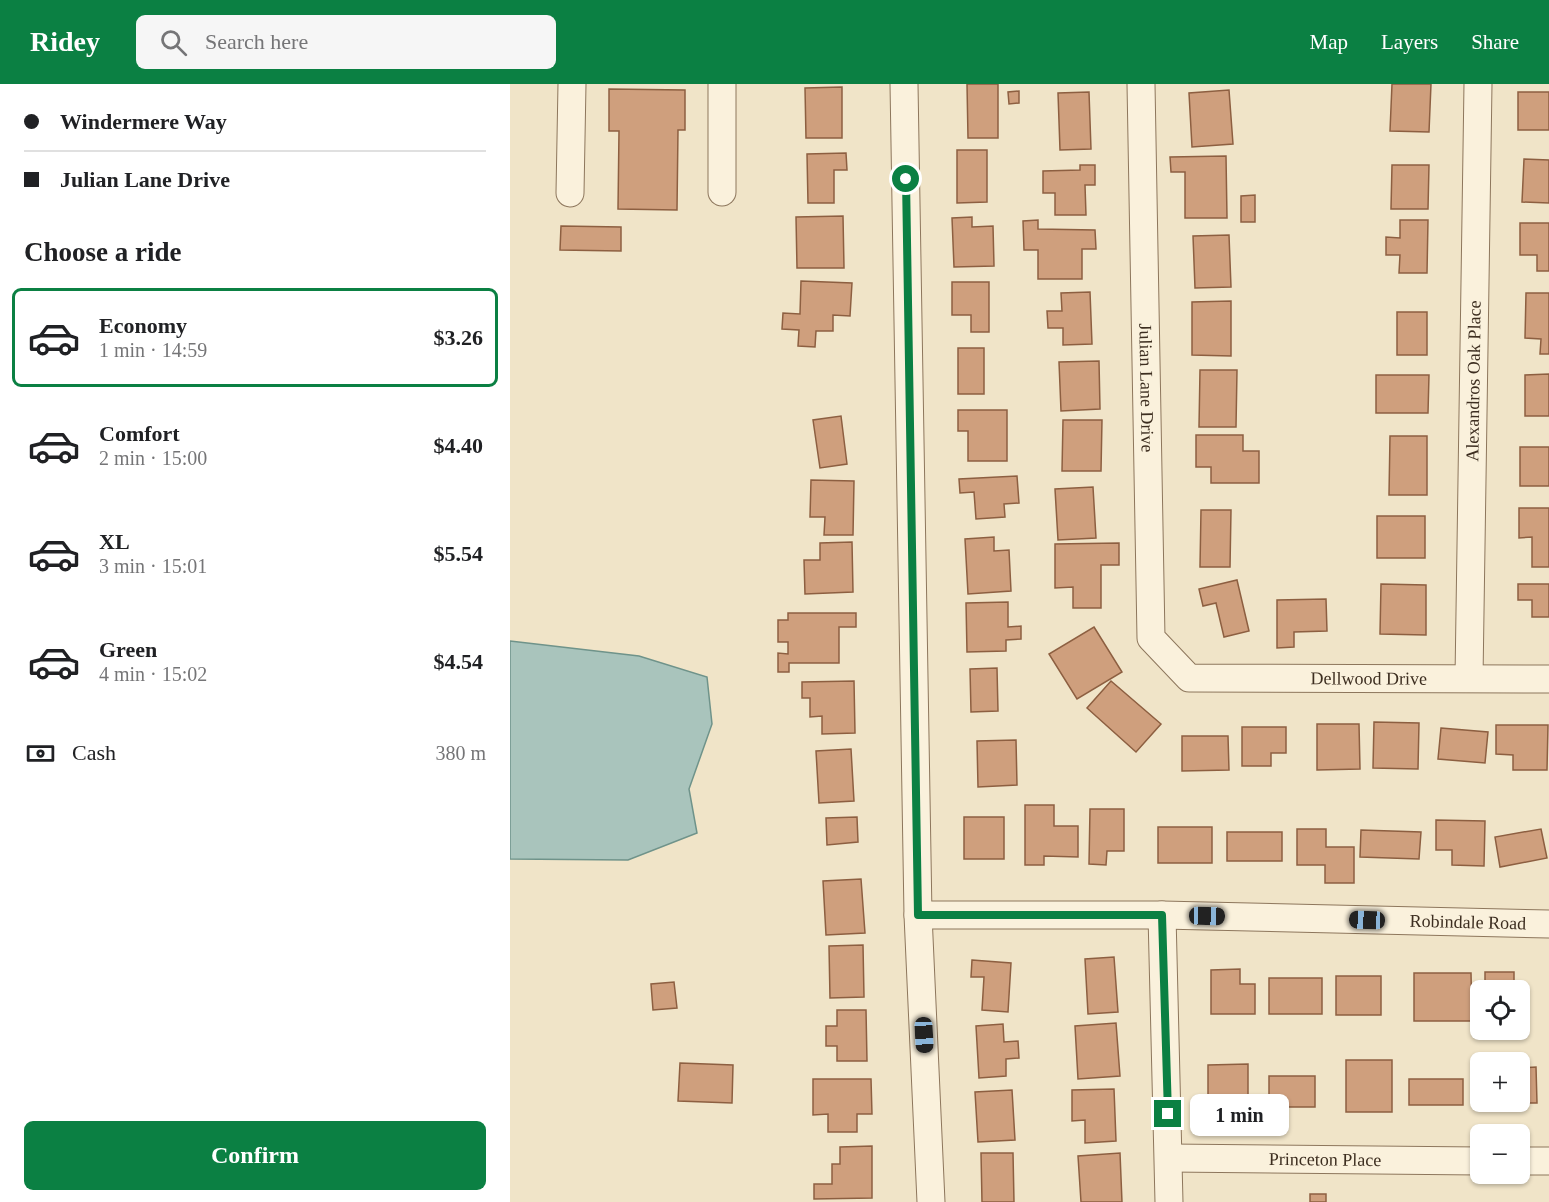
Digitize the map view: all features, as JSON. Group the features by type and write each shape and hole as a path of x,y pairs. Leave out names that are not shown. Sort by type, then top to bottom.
{"street":[{"path":"570,193 572,84"},
{"path":"722,84 722,192"},
{"path":"904,84 918,915 931,1202"},
{"name":"Julian Lane Drive","path":"1141,84 1150,638 1189,678"},
{"name":"Alexandros Oak Place","path":"1469,678 1478,84"},
{"name":"Dellwood Drive","path":"1189,678 1549,679"},
{"name":"Robindale Road","path":"918,915 1162,915 1549,924"},
{"path":"1162,915 1169,1202"},
{"name":"Princeton Place","path":"1169,1158 1470,1161"},
{"path":"1530,1161 1549,1161"}],"water":[{"path":"510,641 639,656 707,677 712,724 689,789 697,833 628,860 510,859"}],"building":[{"path":"967,84 998,84 998,138 968,138"},
{"path":"1392,84 1431,84 1429,132 1390,131"},
{"path":"842,87 842,138 806,138 805,88"},
{"path":"609,89 685,90 685,130 678,130 677,210 618,209 619,131 609,131"},
{"path":"1229,90 1233,144 1192,147 1189,93"},
{"path":"1019,91 1019,103 1009,104 1008,92"},
{"path":"1089,92 1091,149 1060,150 1058,93"},
{"path":"1518,92 1549,92 1549,130 1518,130"},
{"path":"957,150 987,150 987,202 957,203"},
{"path":"846,153 847,170 834,170 834,203 808,203 807,154"},
{"path":"1226,156 1227,218 1185,218 1185,172 1171,172 1170,157"},
{"path":"1524,159 1549,160 1549,203 1522,202"},
{"path":"1080,165 1095,165 1095,185 1085,185 1086,215 1055,215 1055,193 1043,193 1043,171 1080,170"},
{"path":"1392,165 1429,165 1428,209 1391,209"},
{"path":"1255,195 1255,222 1241,222 1241,196"},
{"path":"843,216 844,268 797,268 796,217"},
{"path":"972,217 972,227 993,226 994,266 954,267 952,218"},
{"path":"1038,220 1038,229 1095,230 1096,249 1082,249 1082,279 1038,279 1038,250 1024,250 1023,221"},
{"path":"1400,220 1428,220 1427,273 1399,273 1400,255 1386,255 1386,237 1400,238"},
{"path":"1520,223 1549,223 1549,271 1537,271 1537,255 1520,255"},
{"path":"561,226 621,227 621,251 560,250"},
{"path":"1229,235 1231,287 1195,288 1193,236"},
{"path":"801,281 852,283 850,316 833,315 833,331 816,331 815,347 798,346 799,330 782,329 783,313 800,314"},
{"path":"952,282 989,282 989,332 971,332 971,315 952,315"},
{"path":"1090,292 1092,344 1063,345 1063,328 1048,328 1047,311 1062,311 1061,293"},
{"path":"1526,293 1549,293 1549,354 1540,354 1541,339 1525,338"},
{"path":"1231,301 1231,356 1192,355 1192,302"},
{"path":"1397,312 1427,312 1427,355 1397,355"},
{"path":"958,348 984,348 984,394 958,394"},
{"path":"1099,361 1100,409 1061,411 1059,362"},
{"path":"1200,370 1237,370 1236,427 1199,427"},
{"path":"1549,374 1549,416 1525,416 1525,375"},
{"path":"1376,375 1429,375 1428,413 1376,413"},
{"path":"958,410 1007,410 1007,461 968,461 968,431 958,431"},
{"path":"841,416 847,464 820,468 813,420"},
{"path":"1063,420 1102,420 1101,471 1062,471"},
{"path":"1196,435 1243,435 1243,451 1259,451 1259,483 1211,483 1211,467 1196,467"},
{"path":"1390,436 1427,436 1427,495 1389,495"},
{"path":"1520,447 1549,447 1549,486 1520,486"},
{"path":"1017,476 1019,503 1004,504 1005,517 976,519 974,492 960,493 959,479"},
{"path":"811,480 854,481 853,535 824,535 825,517 810,517"},
{"path":"1093,487 1096,538 1058,540 1055,489"},
{"path":"1519,508 1549,508 1549,567 1532,567 1532,537 1519,538"},
{"path":"1201,510 1231,510 1230,567 1200,567"},
{"path":"1377,516 1425,516 1425,558 1377,558"},
{"path":"994,537 994,551 1009,550 1011,591 968,594 965,539"},
{"path":"852,542 853,592 805,594 804,560 820,560 820,543"},
{"path":"1119,543 1119,565 1101,565 1101,608 1073,608 1073,587 1055,588 1055,544"},
{"path":"1237,580 1249,631 1224,637 1216,603 1203,606 1199,589"},
{"path":"1381,584 1426,585 1426,635 1380,634"},
{"path":"1518,584 1549,584 1549,617 1532,617 1532,600 1518,600"},
{"path":"1326,599 1327,631 1294,632 1294,647 1277,648 1277,600"},
{"path":"1008,602 1008,627 1021,626 1021,639 1006,640 1006,651 967,652 966,603"},
{"path":"788,613 856,613 856,627 839,627 839,663 789,663 789,672 778,672 778,653 788,654 788,642 778,642 778,620 788,620"},
{"path":"1094,627 1122,672 1077,699 1049,654"},
{"path":"997,668 998,711 971,712 970,669"},
{"path":"854,681 855,733 822,734 822,716 810,717 810,698 802,698 802,682"},
{"path":"1111,681 1161,724 1136,752 1087,708"},
{"path":"1374,722 1419,723 1418,769 1373,768"},
{"path":"1317,724 1359,724 1360,769 1317,770"},
{"path":"1496,725 1548,725 1547,770 1513,770 1513,755 1496,754"},
{"path":"1242,727 1286,727 1286,753 1271,753 1271,766 1242,766"},
{"path":"1441,728 1488,732 1485,763 1438,759"},
{"path":"1182,736 1228,736 1229,770 1182,771"},
{"path":"1016,740 1017,785 978,787 977,741"},
{"path":"851,749 854,801 819,803 816,751"},
{"path":"1025,805 1054,805 1054,826 1078,826 1078,857 1044,856 1044,865 1025,865"},
{"path":"1090,809 1124,809 1124,851 1107,851 1106,865 1089,864"},
{"path":"857,817 858,842 827,845 826,818"},
{"path":"964,817 1004,817 1004,859 964,859"},
{"path":"1436,820 1485,821 1484,866 1452,865 1452,850 1436,850"},
{"path":"1158,827 1212,827 1212,863 1158,863"},
{"path":"1297,829 1326,829 1326,847 1354,847 1354,883 1325,883 1325,865 1297,865"},
{"path":"1541,829 1547,858 1500,867 1495,837"},
{"path":"1361,830 1421,832 1419,859 1360,857"},
{"path":"1227,832 1282,832 1282,861 1227,861"},
{"path":"861,879 865,933 826,935 823,881"},
{"path":"863,945 864,997 830,998 829,946"},
{"path":"1114,957 1118,1012 1088,1014 1085,959"},
{"path":"972,960 1011,963 1008,1012 982,1010 984,977 971,977"},
{"path":"1240,969 1240,984 1255,984 1255,1014 1211,1014 1211,970"},
{"path":"1485,972 1514,972 1514,980 1485,980"},
{"path":"1414,973 1471,973 1470,1021 1414,1021"},
{"path":"1336,976 1381,976 1381,1015 1336,1015"},
{"path":"1269,978 1322,978 1322,1014 1269,1014"},
{"path":"674,982 677,1008 653,1010 651,984"},
{"path":"837,1010 866,1010 867,1061 837,1061 837,1046 826,1046 826,1026 837,1026"},
{"path":"1116,1023 1120,1076 1078,1079 1075,1026"},
{"path":"1003,1024 1004,1042 1018,1041 1019,1058 1006,1059 1006,1076 979,1078 976,1026"},
{"path":"1346,1060 1392,1060 1392,1112 1346,1112"},
{"path":"680,1063 733,1065 732,1103 678,1101"},
{"path":"1248,1064 1248,1104 1208,1104 1208,1065"},
{"path":"1530,1067 1536,1067 1537,1103 1530,1103"},
{"path":"1269,1076 1315,1076 1315,1107 1269,1107"},
{"path":"813,1079 871,1079 872,1114 857,1114 857,1132 828,1132 828,1114 813,1115"},
{"path":"1409,1079 1463,1079 1463,1105 1409,1105"},
{"path":"1114,1089 1116,1141 1085,1143 1085,1120 1072,1121 1072,1090"},
{"path":"1012,1090 1015,1140 978,1142 975,1092"},
{"path":"872,1146 872,1198 814,1199 814,1184 832,1184 832,1164 840,1164 840,1147"},
{"path":"981,1153 1013,1153 1014,1202 982,1202"},
{"path":"1120,1153 1122,1202 1081,1202 1078,1156"},
{"path":"1310,1194 1326,1194 1326,1202 1310,1202"}],"route":[{"path":"906,179 918,915 1162,915 1168,1114"}]}
